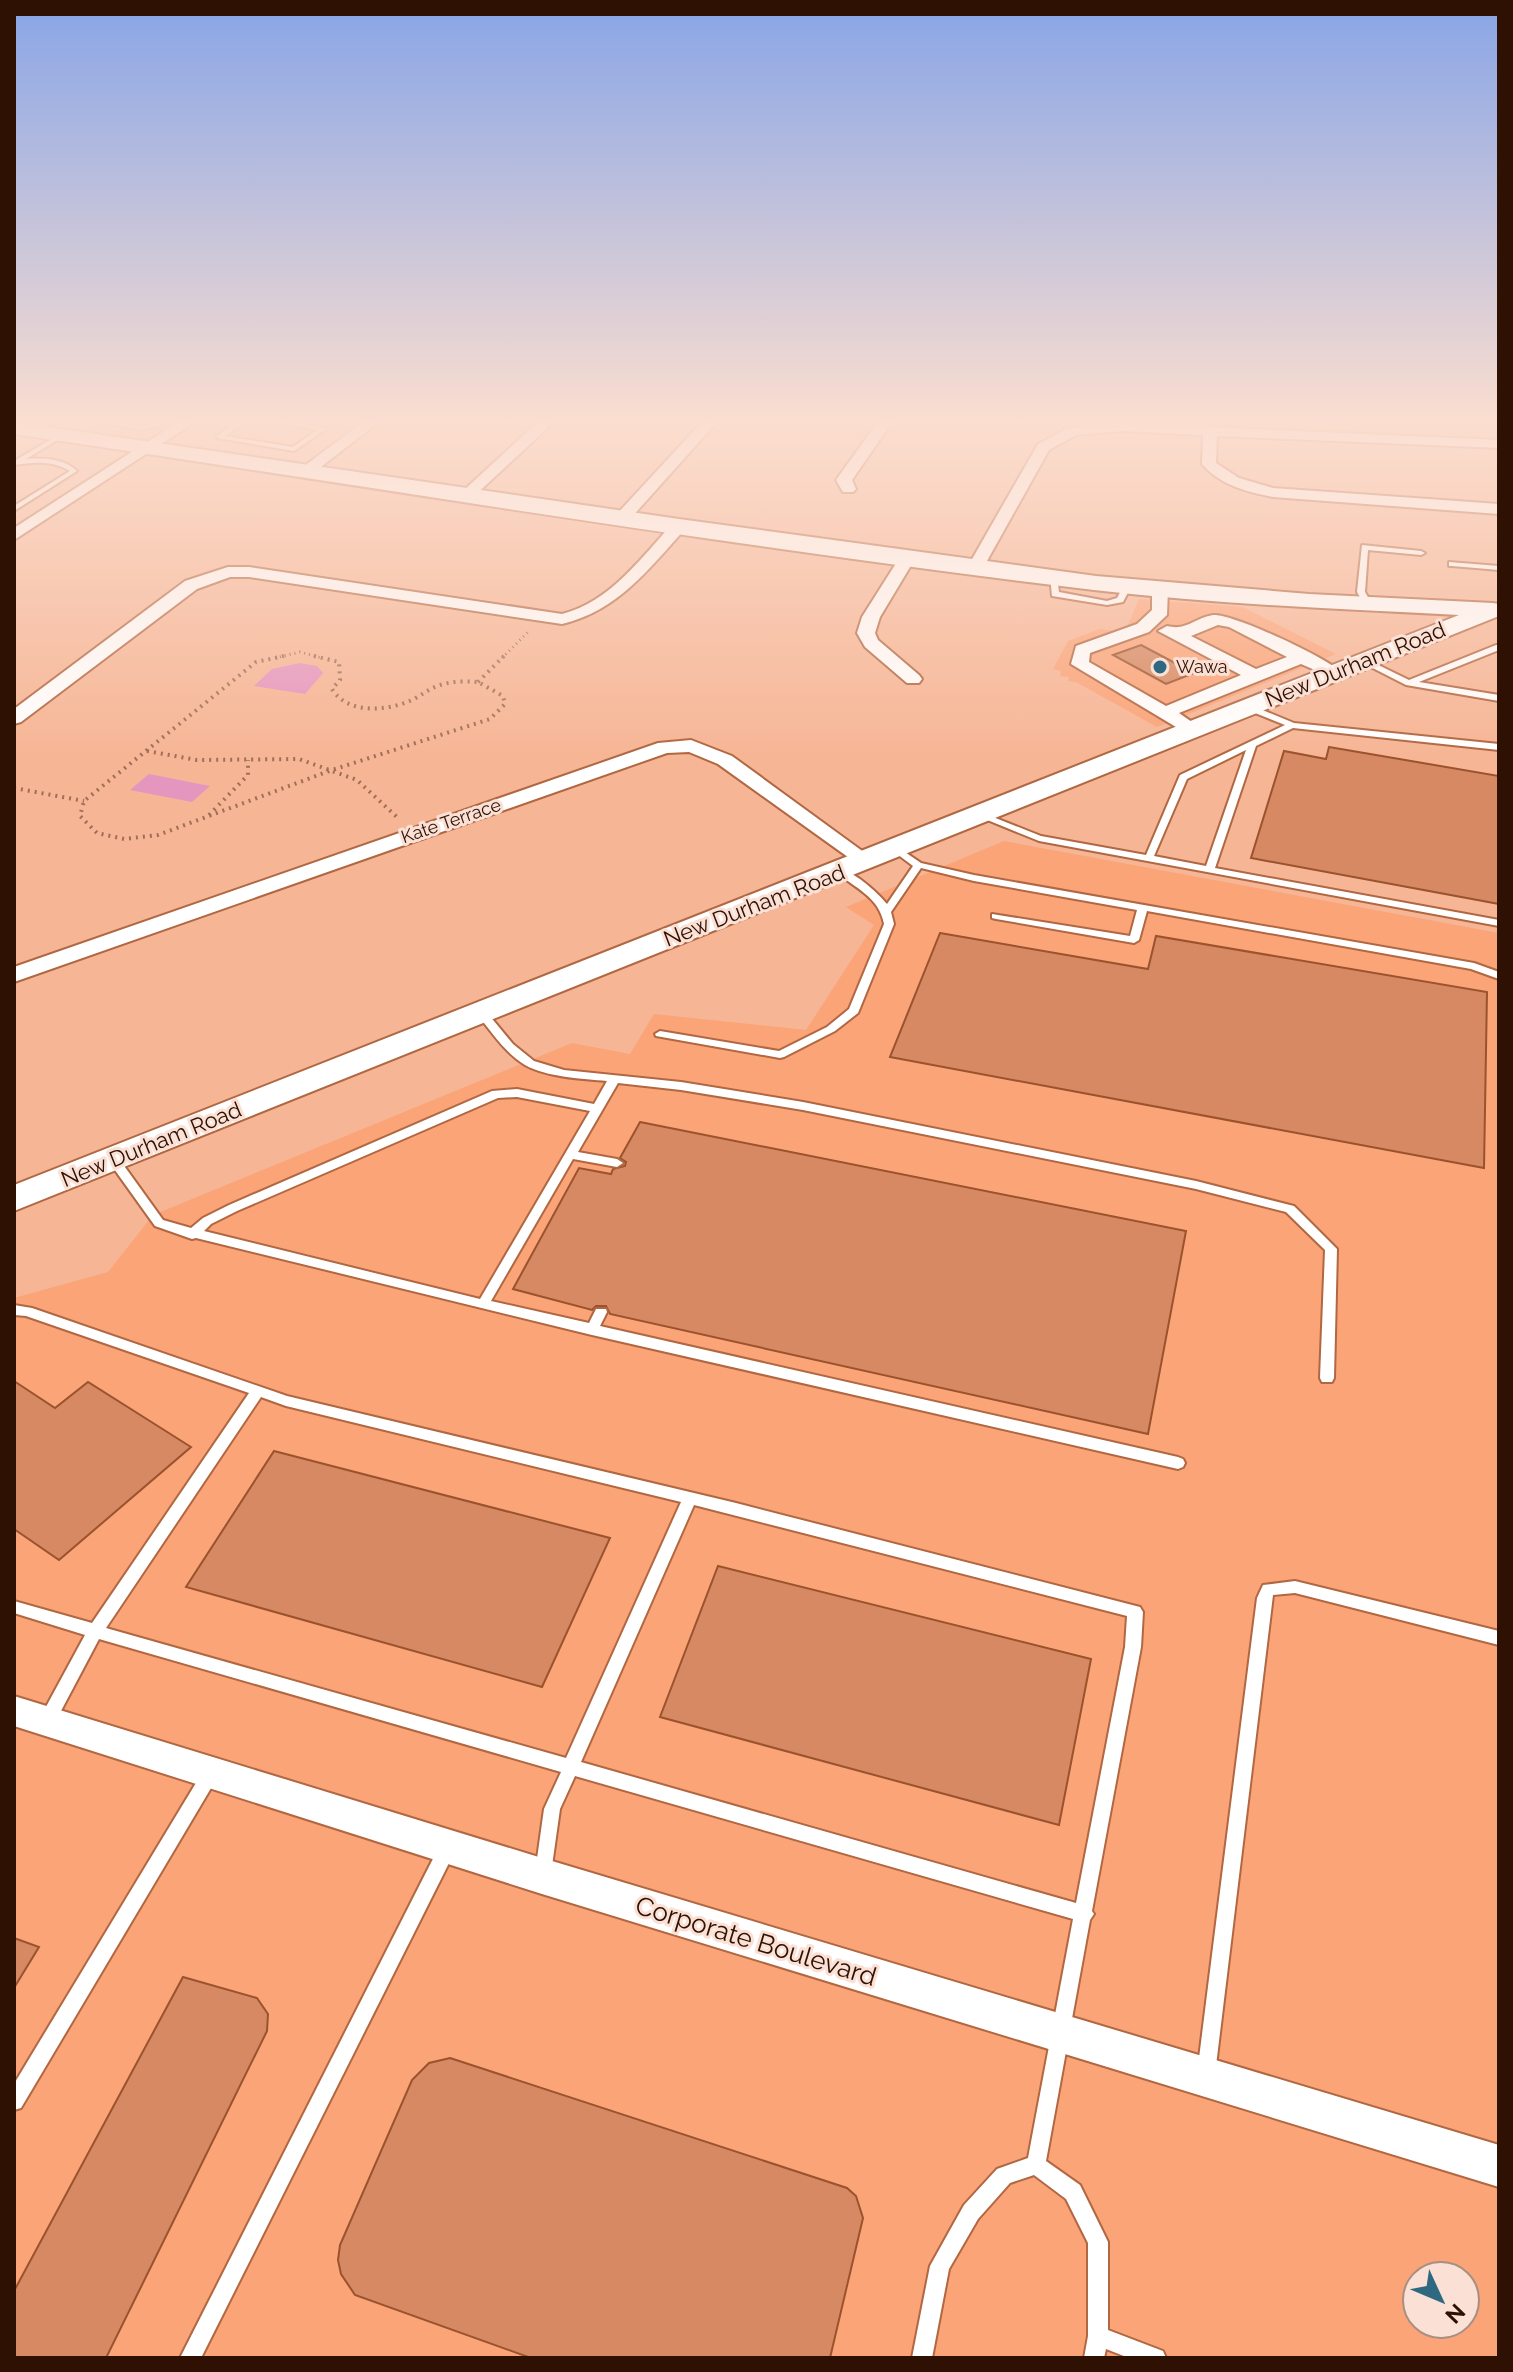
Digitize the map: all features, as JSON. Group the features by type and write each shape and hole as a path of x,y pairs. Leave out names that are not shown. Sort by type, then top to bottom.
{"main road":[{"path":"728,533 908,557 1054,586 1128,585 1496,610"},
{"path":"1375,604 1410,617 1418,632 1413,641"},
{"name":"New Durham Road","path":"14,1199 480,1011 853,866 907,857 980,815 1496,610"}],"street":[{"path":"14,718 191,585 228,572 249,572 542,618 573,618 597,607 672,533"},
{"path":"975,568 995,533"},
{"path":"908,557 871,617 866,633 871,643 913,679"},
{"path":"1160,588 1161,611 1143,628 1082,650 1080,664 1193,729"},
{"path":"1176,636 1216,620 1234,623 1333,673"},
{"path":"1143,628 1167,631 1256,676"},
{"path":"1164,713 1302,657"},
{"name":"Kate Terrace","path":"14,975 665,747 691,746 725,760 853,866"},
{"name":"Corporate Boulevard","path":"14,1711 542,1876 1499,2166"}],"lane":[{"path":"1375,604 1361,592 1365,547 1421,553"},
{"path":"1452,564 1499,568"},
{"path":"1409,683 1499,647"},
{"path":"1363,661 1409,683 1499,698"},
{"path":"1248,707 1292,725 1499,747"},
{"path":"1149,858 1183,777 1292,725"},
{"path":"1210,869 1252,746"},
{"path":"980,815 1039,838 1499,923"},
{"path":"660,1034 780,1055 814,1039 854,1011 887,936 888,910 907,857 974,878 1474,966 1499,976"},
{"path":"853,866 888,910"},
{"path":"996,916 1134,940 1143,908"},
{"path":"480,1011 509,1046 530,1063 563,1073 803,1106 1196,1185 1290,1209 1331,1249 1327,1378"},
{"path":"483,1304 614,1079"},
{"path":"192,1235 207,1221 233,1208 496,1094 517,1093 596,1108"},
{"path":"569,1154 617,1163"},
{"path":"113,1159 159,1223 192,1235 592,1330 1178,1463"},
{"path":"14,1310 27,1311 286,1401 690,1498 1135,1612 1133,1647 1063,2034 1036,2165"},
{"path":"592,1330 601,1312"},
{"path":"47,1721 95,1631 257,1392"},
{"path":"542,1876 552,1809 690,1498"},
{"path":"1205,2077 1264,1598 1268,1589 1295,1587 1499,1638"},
{"path":"14,1607 1085,1914"},
{"path":"14,2101 211,1773"},
{"path":"190,2358 448,1846"},
{"path":"1036,2165 1073,2192 1098,2242 1098,2336 1094,2358"},
{"path":"922,2358 940,2266 971,2212 1004,2176 1036,2165"},
{"path":"1098,2336 1156,2358"}],"path":[{"path":"478,682 542,618"},
{"path":"300,652 339,662 340,680 332,689 335,697 343,703 366,708 388,707 411,700 438,685 478,682 503,696 505,704 490,719 332,770 158,835 124,839 97,833 80,816 84,801 147,751 245,670 270,657 300,652"},
{"path":"147,751 197,760 299,759 357,780 415,834"},
{"path":"206,818 248,775 248,760"},
{"path":"14,788 84,801"}],"shaded area":[{"path":"1139,599 1243,607 1336,654 1157,727 1076,682 1068,681 1069,677 1060,676 1061,671 1053,669 1068,641 1100,629 1125,632"},
{"path":"300,663 317,666 323,673 305,694 254,686 272,669"},
{"path":"149,774 210,786 192,802 130,790"},
{"path":"1004,841 1499,933 1499,2358 14,2358 14,1298 108,1272 153,1215 572,1043 630,1054 654,1014 806,1030 874,925 846,907"}],"building":[{"name":"Wawa","path":"1141,645 1194,673 1166,684 1113,655"},
{"path":"1329,747 1499,776 1499,904 1251,858 1284,751 1326,759"},
{"path":"940,933 1148,969 1156,936 1487,992 1484,1168 890,1057"},
{"path":"640,1122 1186,1231 1148,1434 610,1314 606,1306 596,1306 592,1310 513,1289 579,1168 611,1174 613,1169 625,1166 626,1162 620,1158"},
{"path":"14,1381 55,1408 88,1382 191,1447 59,1560 14,1529"},
{"path":"274,1451 610,1538 542,1687 186,1587"},
{"path":"718,1566 1091,1659 1059,1825 660,1717"},
{"path":"14,1938 39,1947 14,1988"},
{"path":"183,1977 257,1998 268,2014 267,2031 106,2358 14,2358 14,2291"},
{"path":"450,2058 847,2188 856,2196 863,2218 830,2358 531,2358 355,2295 341,2274 338,2260 340,2245 412,2080 429,2063"}],"place":[{"name":"Wawa","path":"1160,667"}]}
